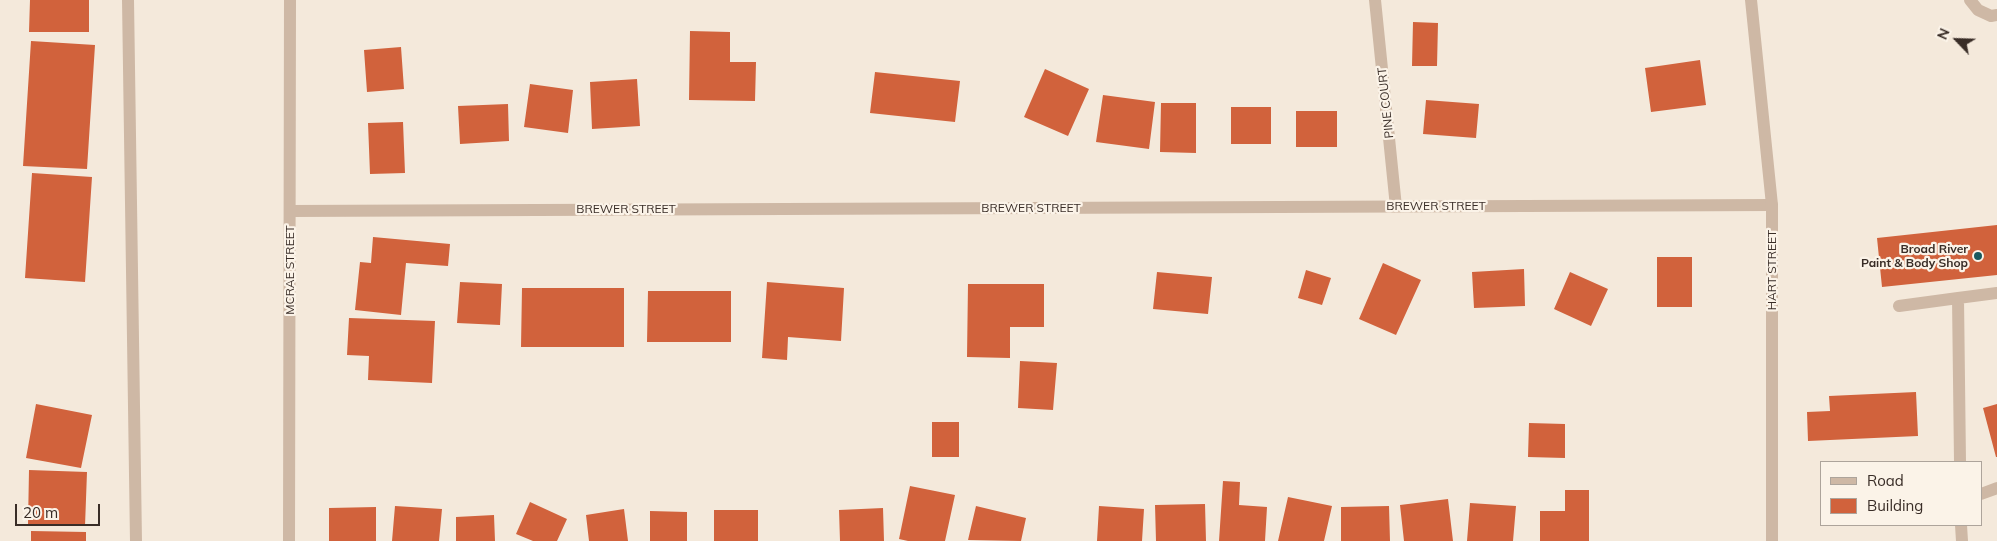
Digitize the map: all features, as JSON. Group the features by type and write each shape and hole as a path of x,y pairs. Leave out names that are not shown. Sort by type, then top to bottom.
{"street":[{"path":"128,0 136,541"},
{"name":"MCRAE STREET","path":"290,0 290,541"},
{"name":"PINE COURT","path":"1376,0 1396,207"},
{"name":"HART STREET","path":"1751,0 1772,205 1772,541"},
{"path":"1970,0 1978,10 1991,16 1997,15"},
{"name":"BREWER STREET","path":"290,211 1772,205"},
{"path":"1899,306 1997,293"},
{"path":"1958,298 1960,461"},
{"path":"1982,494 1997,488"},
{"path":"1961,526 1962,541"}],"building":[{"path":"30,0 89,0 89,32 29,32"},
{"path":"1413,22 1438,23 1437,66 1412,66"},
{"path":"690,31 730,32 730,62 756,62 755,101 689,100"},
{"path":"31,41 95,45 87,169 23,166"},
{"path":"401,47 404,89 367,92 364,50"},
{"path":"1700,60 1706,105 1651,112 1645,68"},
{"path":"1045,69 1089,89 1068,136 1024,117"},
{"path":"875,72 960,81 955,122 870,113"},
{"path":"637,79 640,126 592,129 590,82"},
{"path":"530,84 573,90 568,133 524,127"},
{"path":"1103,95 1155,102 1149,149 1096,142"},
{"path":"1426,100 1479,104 1476,138 1423,134"},
{"path":"1161,103 1196,103 1196,153 1160,152"},
{"path":"508,104 509,141 460,144 458,106"},
{"path":"1231,107 1271,107 1271,144 1231,144"},
{"path":"1296,111 1337,111 1337,147 1296,147"},
{"path":"403,122 405,173 370,174 368,123"},
{"path":"32,173 92,177 85,282 25,278"},
{"path":"1997,225 1997,275 1882,287 1877,238"},
{"path":"373,237 450,244 448,266 406,263 401,315 355,310 360,262 371,263"},
{"path":"1657,257 1692,257 1692,307 1657,307"},
{"path":"1383,263 1421,280 1396,335 1359,319"},
{"path":"1524,269 1525,306 1474,308 1472,272"},
{"path":"1306,270 1331,278 1322,305 1298,298"},
{"path":"1157,272 1212,277 1208,314 1153,309"},
{"path":"1570,272 1608,289 1591,326 1554,309"},
{"path":"460,282 502,284 500,325 457,323"},
{"path":"767,282 844,288 841,341 788,337 787,360 762,358"},
{"path":"968,284 1044,284 1044,327 1010,327 1010,358 967,357"},
{"path":"522,288 624,288 624,347 521,347"},
{"path":"648,291 731,291 731,342 647,342"},
{"path":"349,318 435,321 432,383 368,380 369,356 347,355"},
{"path":"1020,361 1057,363 1053,410 1018,408"},
{"path":"1916,392 1918,436 1808,441 1807,412 1830,411 1829,396"},
{"path":"36,404 92,415 81,468 26,458"},
{"path":"1997,404 1997,457 1996,457 1983,408"},
{"path":"932,422 959,422 959,457 932,457"},
{"path":"1529,423 1565,424 1565,458 1528,457"},
{"path":"29,470 87,472 85,526 28,524"},
{"path":"1223,481 1240,482 1239,505 1267,507 1265,541 1219,541"},
{"path":"910,486 955,495 945,541 908,541 899,539"},
{"path":"1565,490 1589,490 1589,541 1540,541 1540,511 1565,511"},
{"path":"1288,497 1332,506 1324,541 1278,541"},
{"path":"1448,499 1453,541 1404,541 1400,505"},
{"path":"530,502 567,519 557,541 533,541 516,534"},
{"path":"1470,503 1516,506 1513,541 1467,541"},
{"path":"1205,504 1206,541 1156,541 1155,505"},
{"path":"395,506 442,509 439,541 392,541"},
{"path":"976,506 1026,518 1021,541 968,540"},
{"path":"1099,506 1144,509 1142,541 1097,541"},
{"path":"1389,506 1390,541 1341,541 1341,507"},
{"path":"376,507 376,541 329,541 329,508"},
{"path":"883,508 884,541 840,541 839,510"},
{"path":"624,509 628,541 589,541 586,515"},
{"path":"714,510 758,510 758,541 714,541"},
{"path":"650,511 687,512 687,541 650,541"},
{"path":"494,515 495,541 456,541 456,517"},
{"path":"31,531 86,532 86,541 31,541"}],"place":[{"name":"Broad River Paint & Body Shop","path":"1978,256"}]}
